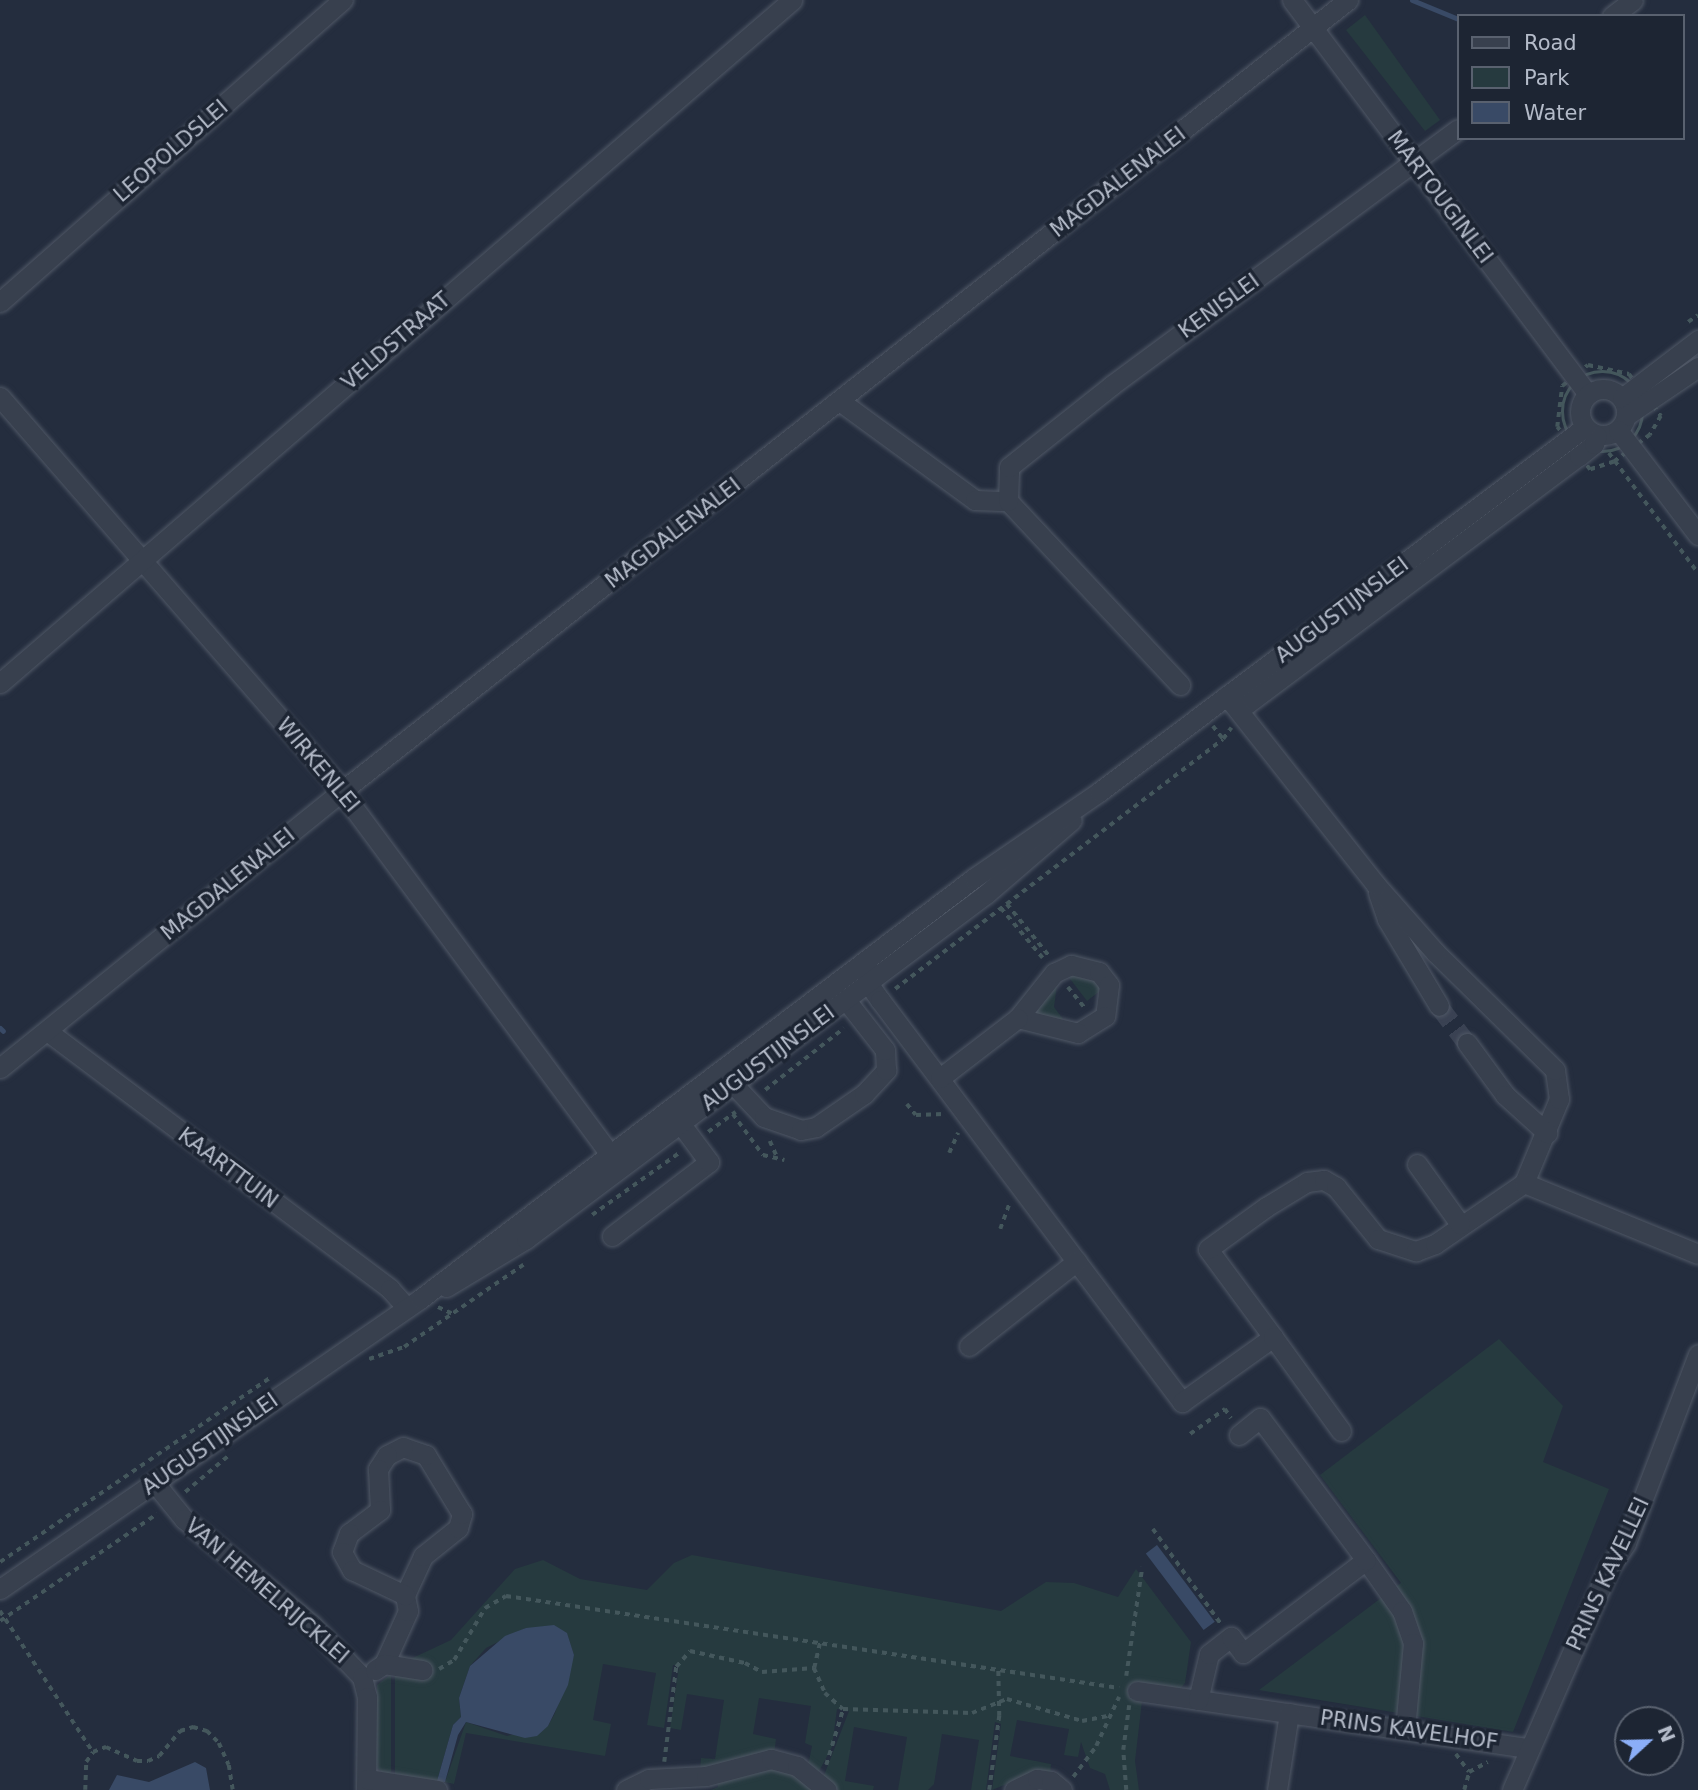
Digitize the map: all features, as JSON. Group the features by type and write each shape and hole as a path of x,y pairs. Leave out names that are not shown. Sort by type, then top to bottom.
{"street":[{"name":"LEOPOLDSLEI","path":"0,302 343,0"},
{"name":"VELDSTRAAT","path":"0,683 792,0"},
{"name":"MARTOUGINLEI","path":"1292,0 1588,394"},
{"name":"MAGDALENALEI","path":"0,1068 342,792 841,402 1348,0"},
{"path":"1615,14 1633,0"},
{"name":"KENISLEI","path":"1007,501 1009,467 1112,385 1456,130"},
{"name":"AUGUSTIJNSLEI","path":"0,1589 414,1304 966,885 1233,703 1597,438 1698,340"},
{"name":"AUGUSTIJNSLEI","path":"1622,415 1698,367"},
{"path":"1597,438 1580,413 1588,394 1606,388 1698,535"},
{"name":"WIRKENLEI","path":"0,397 342,792 610,1154"},
{"path":"841,402 975,500 1007,501 1180,685"},
{"path":"1233,703 1301,795 1376,885 1435,952 1555,1070 1559,1099 1524,1183 1416,1251 1396,1248 1378,1239 1336,1187 1324,1180 1307,1182 1266,1207 1208,1249 1341,1431"},
{"name":"AUGUSTIJNSLEI","path":"414,1304 526,1239 846,1000 868,976 990,891 1048,844 1099,792"},
{"path":"966,885 964,899 868,976 880,1000 1182,1402 1273,1337"},
{"path":"1376,885 1387,919 1440,1006"},
{"path":"940,1078 1018,1018 1057,971 1086,965 1099,972 1110,985 1107,1010 1095,1023 1070,1033 1018,1018"},
{"path":"713,1078 733,1084 764,1117 807,1130 864,1094 882,1079 888,1057 846,1000"},
{"name":"KAARTTUIN","path":"47,1031 390,1290 414,1304"},
{"path":"1467,1043 1505,1095 1547,1133"},
{"path":"612,1236 709,1162 680,1123"},
{"path":"1417,1164 1461,1224"},
{"path":"1524,1183 1698,1254"},
{"path":"969,1346 1077,1261"},
{"name":"PRINS KAVELLEI","path":"1512,1790 1608,1570 1626,1543 1698,1354"},
{"path":"1240,1434 1260,1418 1402,1611 1413,1643 1405,1729"},
{"path":"362,1677 384,1664 408,1611 405,1595 425,1552 458,1528 462,1514 426,1455 403,1447 387,1455 378,1469 380,1510 349,1533 342,1552 352,1570 405,1595"},
{"name":"VAN HEMELRIJCKLEI","path":"155,1482 170,1505 312,1625 362,1677 367,1697 366,1785"},
{"path":"1198,1700 1209,1654 1231,1637 1243,1653 1366,1560"},
{"path":"384,1664 423,1670"},
{"name":"PRINS KAVELHOF","path":"1131,1692 1529,1748"},
{"name":"PRINS KAVELHOF","path":"1277,1790 1289,1713"},
{"path":"626,1790 663,1777 706,1776 771,1759 797,1766 822,1786"},
{"path":"1014,1790 1037,1779 1062,1789"},
{"path":"366,1785 437,1790"}],"path":[{"path":"1597,438 1698,573"},
{"path":"880,1000 1223,739 1233,703"},
{"path":"990,891 1006,904 1095,1023"},
{"path":"990,891 1001,908 1057,971"},
{"path":"631,1187 750,1102 860,1016"},
{"path":"907,1104 916,1115 966,1113"},
{"path":"733,1114 763,1155 784,1160"},
{"path":"770,1141 777,1157"},
{"path":"359,1366 404,1347 453,1314"},
{"path":"0,1562 280,1371"},
{"path":"1190,1434 1225,1409 1240,1434"},
{"path":"0,1622 170,1505 234,1451"},
{"path":"1153,1529 1231,1637"},
{"path":"1126,1790 1123,1750 1142,1567"},
{"path":"423,1670 439,1669 454,1660 485,1608 506,1596 1131,1692"},
{"path":"0,1611 93,1752"},
{"path":"820,1643 814,1668 825,1693 843,1709 972,1713 996,1701 1007,1699 1082,1721 1108,1716"},
{"path":"663,1777 676,1667 684,1655 698,1651 762,1672 814,1668"},
{"path":"989,1790 999,1716 996,1701 998,1670"},
{"path":"1062,1789 1082,1768 1108,1716 1131,1692"},
{"path":"822,1786 843,1709"},
{"path":"85,1790 86,1762 93,1752 106,1747 136,1761 148,1761 159,1756 180,1731 193,1727 207,1731 219,1744 229,1765 233,1790"},
{"path":"1464,1790 1469,1772 1491,1759 1498,1743"}],"green space":[{"path":"1365,15 1440,120 1425,131 1346,30"},
{"path":"1078,968 1105,987 1087,1001 1064,971"},
{"path":"1053,979 1057,985 1054,1007 1063,1019 1057,1024 1033,1014"},
{"path":"1499,1339 1563,1406 1543,1462 1609,1489 1513,1732 1259,1690 1401,1583 1320,1475"},
{"path":"692,1555 1001,1611 1046,1582 1074,1583 1118,1597 1136,1569 1191,1642 1185,1683 1180,1689 1144,1684 1135,1761 1139,1790 1110,1790 1105,1774 1090,1768 1081,1742 1078,1757 1064,1755 1069,1729 1017,1720 1010,1756 1051,1764 1050,1775 1019,1779 992,1790 1001,1724 995,1722 986,1790 971,1790 979,1740 942,1734 934,1784 928,1790 898,1790 907,1737 854,1727 845,1781 874,1786 873,1790 837,1790 823,1778 849,1711 837,1709 832,1747 818,1773 808,1766 812,1746 805,1743 811,1706 759,1698 753,1734 776,1739 774,1754 700,1770 701,1758 715,1759 724,1700 687,1694 681,1730 670,1728 679,1666 673,1665 664,1728 647,1725 656,1673 603,1664 593,1720 611,1724 605,1756 466,1733 454,1784 445,1782 466,1722 507,1736 548,1726 555,1713 574,1655 567,1634 526,1628 486,1648 470,1666 459,1698 461,1717 453,1725 437,1781 395,1774 395,1673 402,1663 451,1640 515,1569 543,1560 580,1579 647,1590 674,1563"},
{"path":"391,1674 391,1775 382,1773 375,1764 377,1685"},
{"path":"762,1768 787,1769 816,1790 711,1790 718,1787 717,1781"}],"water":[{"path":"1157,1545 1215,1622 1204,1630 1146,1553"},
{"path":"554,1625 567,1633 574,1655 568,1685 548,1726 537,1736 525,1738 466,1722 458,1735 445,1782 437,1781 453,1725 461,1717 459,1698 470,1666 505,1636 526,1628"},
{"path":"195,1762 206,1768 210,1790 109,1790 117,1775 149,1782"}],"waterway":[{"path":"1412,0 1456,18"},
{"path":"0,1028 3,1031"}],"tunnel":[{"path":"1439,1006 1467,1043"}]}
